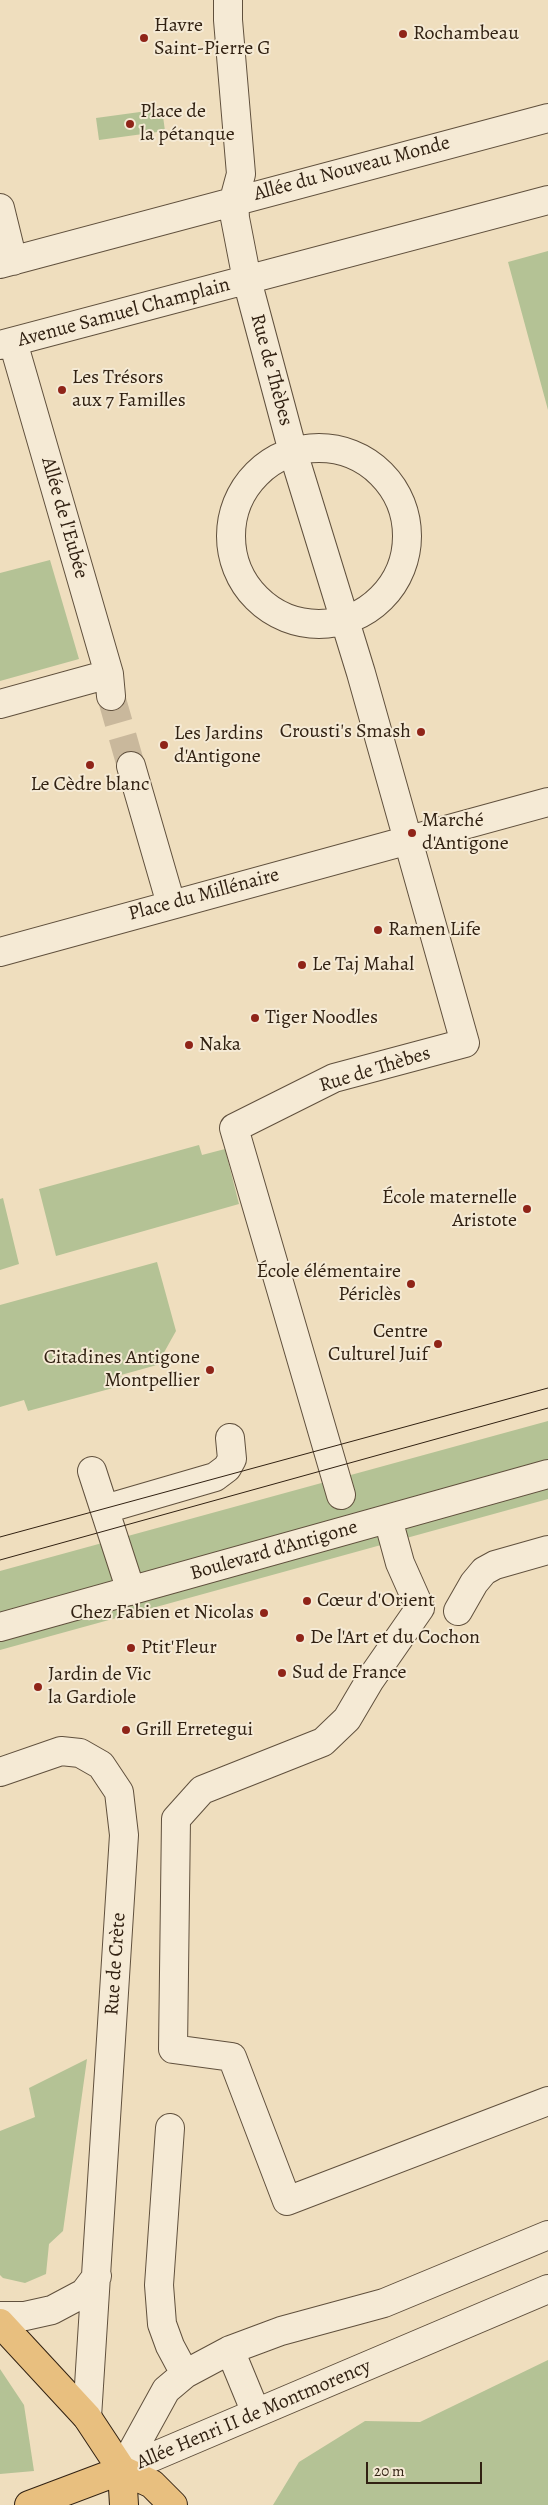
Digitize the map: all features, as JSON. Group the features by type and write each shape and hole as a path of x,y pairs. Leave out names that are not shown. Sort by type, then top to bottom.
{"main road":[{"path":"0,2323 87,2417 122,2470 124,2505"},
{"path":"28,2505 122,2470 152,2484 173,2505"}],"street":[{"name":"Allée du Nouveau Monde","path":"228,0 241,174 234,200 548,118"},
{"path":"0,208 7,262 234,200"},
{"name":"Rue de Thèbes","path":"234,200 235,218 247,280 293,452 344,620 465,1043 334,1078 234,1128 341,1495"},
{"path":"247,280 548,200"},
{"name":"Avenue Samuel Champlain","path":"6,343 247,280"},
{"name":"Allée de l'Eubée","path":"0,704 110,684 6,343"},
{"name":"Rue de Thèbes","path":"315,448 338,450 361,458 384,477 394,489 404,510 408,533 405,556 397,578 383,597 365,611 344,620 322,624 298,622 277,613 259,600 245,582 235,561 231,539 233,516 241,495 260,471 272,462 293,452 315,448"},
{"path":"131,766 170,904"},
{"name":"Place du Millénaire","path":"0,952 407,839 548,802"},
{"path":"105,1509 215,1477 227,1468 232,1459 230,1438"},
{"path":"92,1471 130,1591"},
{"name":"Boulevard d'Antigone","path":"0,1627 548,1474"},
{"path":"388,1518 400,1563 420,1608 370,1680 347,1719 323,1742 202,1790 176,1818 173,2049 232,2056 287,2201 548,2101"},
{"path":"458,1611 474,1583 484,1571 495,1565 548,1550"},
{"name":"Rue de Crète","path":"0,1772 61,1751 80,1753 101,1765 119,1792 124,1835 87,2417"},
{"path":"170,2128 159,2285 162,2324 170,2346 185,2374"},
{"name":"Allée Henri II de Montmorency","path":"122,2470 166,2390 185,2374 230,2350 281,2330 384,2303 548,2235"},
{"path":"0,2316 25,2316 52,2310 84,2293 97,2276"},
{"name":"Allée Henri II de Montmorency","path":"122,2470 548,2289"},
{"path":"230,2350 256,2413"}],"green space":[{"name":"Place de la pétanque","path":"162,109 165,131 99,140 96,118"},
{"path":"548,251 548,410 508,262"},
{"path":"50,560 79,659 0,681 0,573"},
{"path":"199,1145 202,1155 225,1149 239,1204 56,1256 39,1189"},
{"path":"3,1198 19,1264 0,1270 0,1199"},
{"path":"157,1262 176,1331 157,1365 121,1375 124,1385 28,1411 24,1400 0,1407 0,1305"},
{"path":"548,1421 548,1499 0,1650 0,1571"},
{"path":"87,2059 63,2231 49,2244 46,2274 25,2283 3,2278 0,2275 0,2131 35,2117 29,2088"},
{"path":"548,2360 548,2505 273,2505 299,2462 365,2421 420,2422"},
{"path":"0,2369 24,2405 34,2471 0,2474"}],"tunnel":[{"path":"111,696 131,766"}],"tram line":[{"path":"0,1537 548,1388"},
{"path":"0,1560 548,1408"}],"place":[{"name":"Rochambeau","path":"403,34"},
{"name":"Havre Saint-Pierre G","path":"144,38"},
{"name":"Place de la pétanque","path":"130,124"},
{"name":"Les Trésors aux 7 Familles","path":"62,390"},
{"name":"Crousti's Smash","path":"421,732"},
{"name":"Les Jardins d'Antigone","path":"164,745"},
{"name":"Le Cèdre blanc","path":"90,765"},
{"name":"Marché d'Antigone","path":"412,833"},
{"name":"Ramen Life","path":"378,930"},
{"name":"Le Taj Mahal","path":"302,965"},
{"name":"Tiger Noodles","path":"255,1018"},
{"name":"Naka","path":"189,1045"},
{"name":"École maternelle Aristote","path":"527,1209"},
{"name":"École élémentaire Périclès","path":"411,1284"},
{"name":"Centre Culturel Juif","path":"438,1344"},
{"name":"Citadines Antigone Montpellier","path":"210,1370"},
{"name":"Cœur d'Orient","path":"307,1601"},
{"name":"Chez Fabien et Nicolas","path":"264,1613"},
{"name":"De l'Art et du Cochon","path":"300,1638"},
{"name":"Ptit'Fleur","path":"131,1648"},
{"name":"Sud de France","path":"282,1673"},
{"name":"Jardin de Vic la Gardiole","path":"38,1687"},
{"name":"Grill Erretegui","path":"126,1730"}]}
